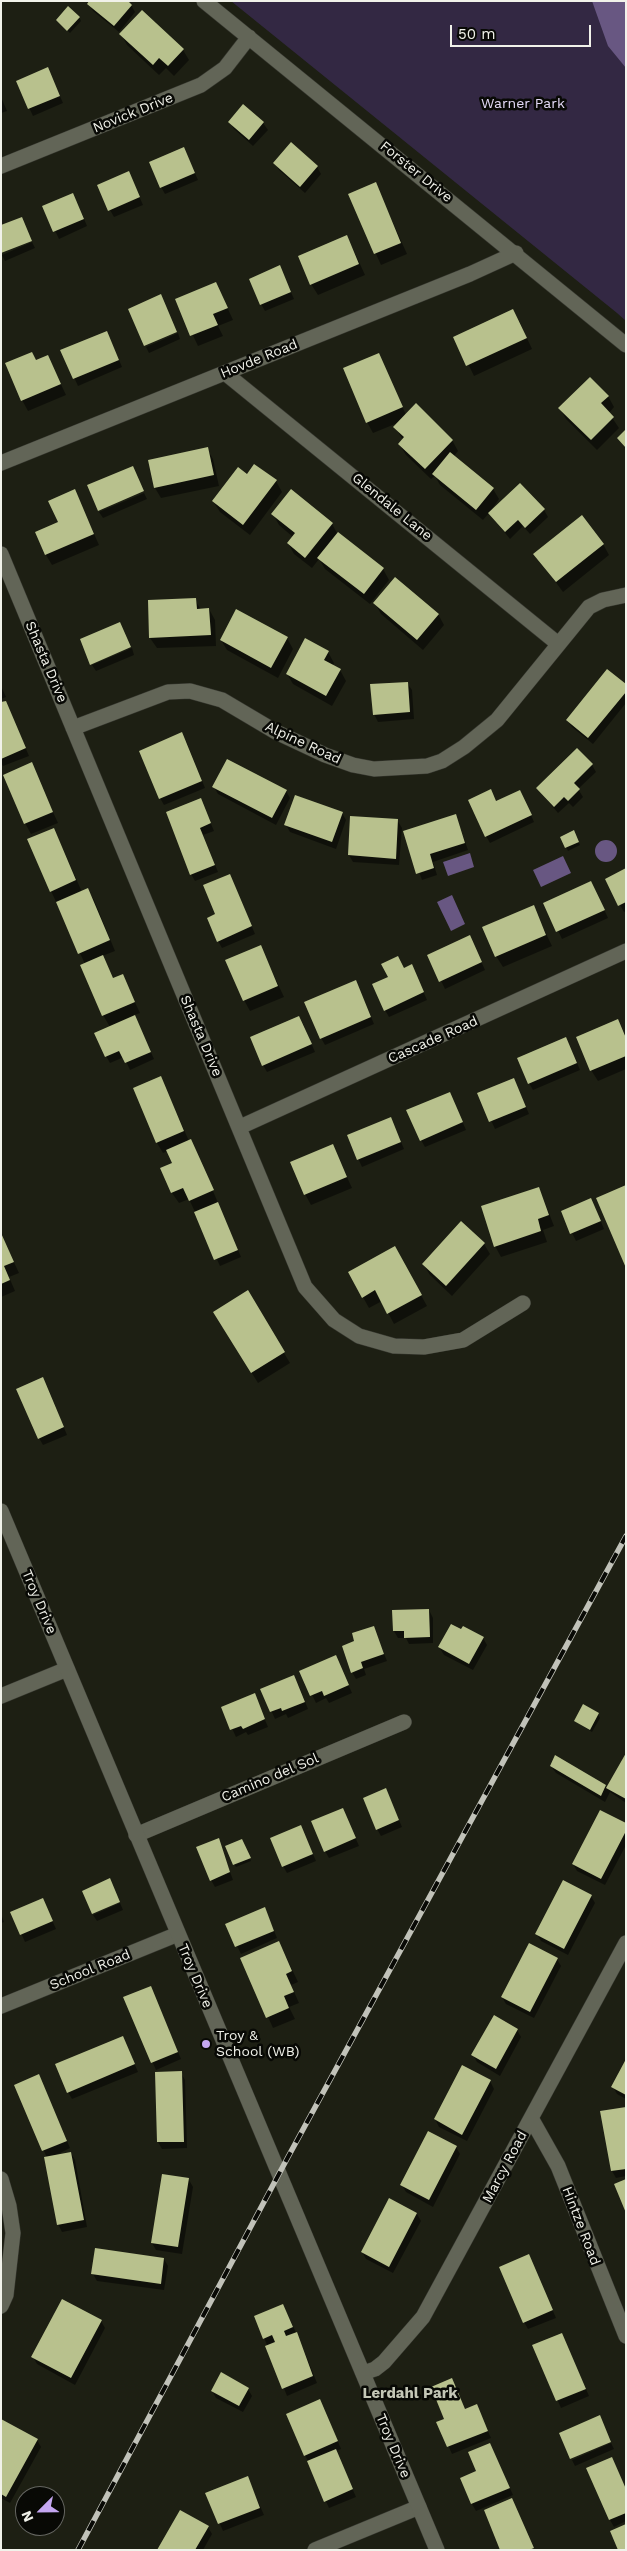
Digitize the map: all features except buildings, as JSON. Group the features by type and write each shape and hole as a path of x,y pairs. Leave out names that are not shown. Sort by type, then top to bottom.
{"street":[{"name":"Forster Drive","path":"204,1 626,344"},
{"name":"Novick Drive","path":"1,166 201,85 229,64 249,37"},
{"name":"Hovde Road","path":"1,463 470,274 516,253"},
{"name":"Glendale Lane","path":"225,373 558,643"},
{"name":"Shasta Drive","path":"1,554 305,1287 334,1320 359,1336 394,1346 424,1347 463,1340 523,1303"},
{"name":"Alpine Road","path":"73,728 168,692 190,691 222,700 276,732 325,755 353,765 374,768 427,766 442,761 464,747 497,720 589,607 603,600 626,595"},
{"name":"Cascade Road","path":"240,1127 626,952"},
{"name":"Troy Drive","path":"1,1512 437,2550"},
{"path":"1,1696 67,1669"},
{"name":"Camino del Sol","path":"136,1835 404,1722"},
{"name":"School Road","path":"1,2006 178,1934"},
{"name":"Marcy Road","path":"363,2373 375,2369 384,2362 423,2317 626,1943"},
{"name":"Hintze Road","path":"531,2118 558,2166 626,2336"},
{"path":"1,2179 9,2206 12,2233 6,2295 1,2306"},
{"path":"315,2550 419,2507"}],"green space":[{"name":"Warner Park","path":"231,1 626,1 626,321 617,313"}],"shaded area":[{"path":"592,1 626,1 626,68 608,46"},
{"path":"606,840 614,843 617,851 614,859 606,862 598,859 595,851 598,843"},
{"path":"470,853 474,867 448,876 443,862"},
{"path":"563,856 571,873 541,887 533,870"},
{"path":"452,895 465,924 451,931 437,902"}],"railway":[{"path":"78,2550 288,2157 626,1536"}],"place":[{"name":"Troy & School (WB)","path":"206,2044"}],"district":[{"name":"Lerdahl Park","path":"410,2394"}]}
